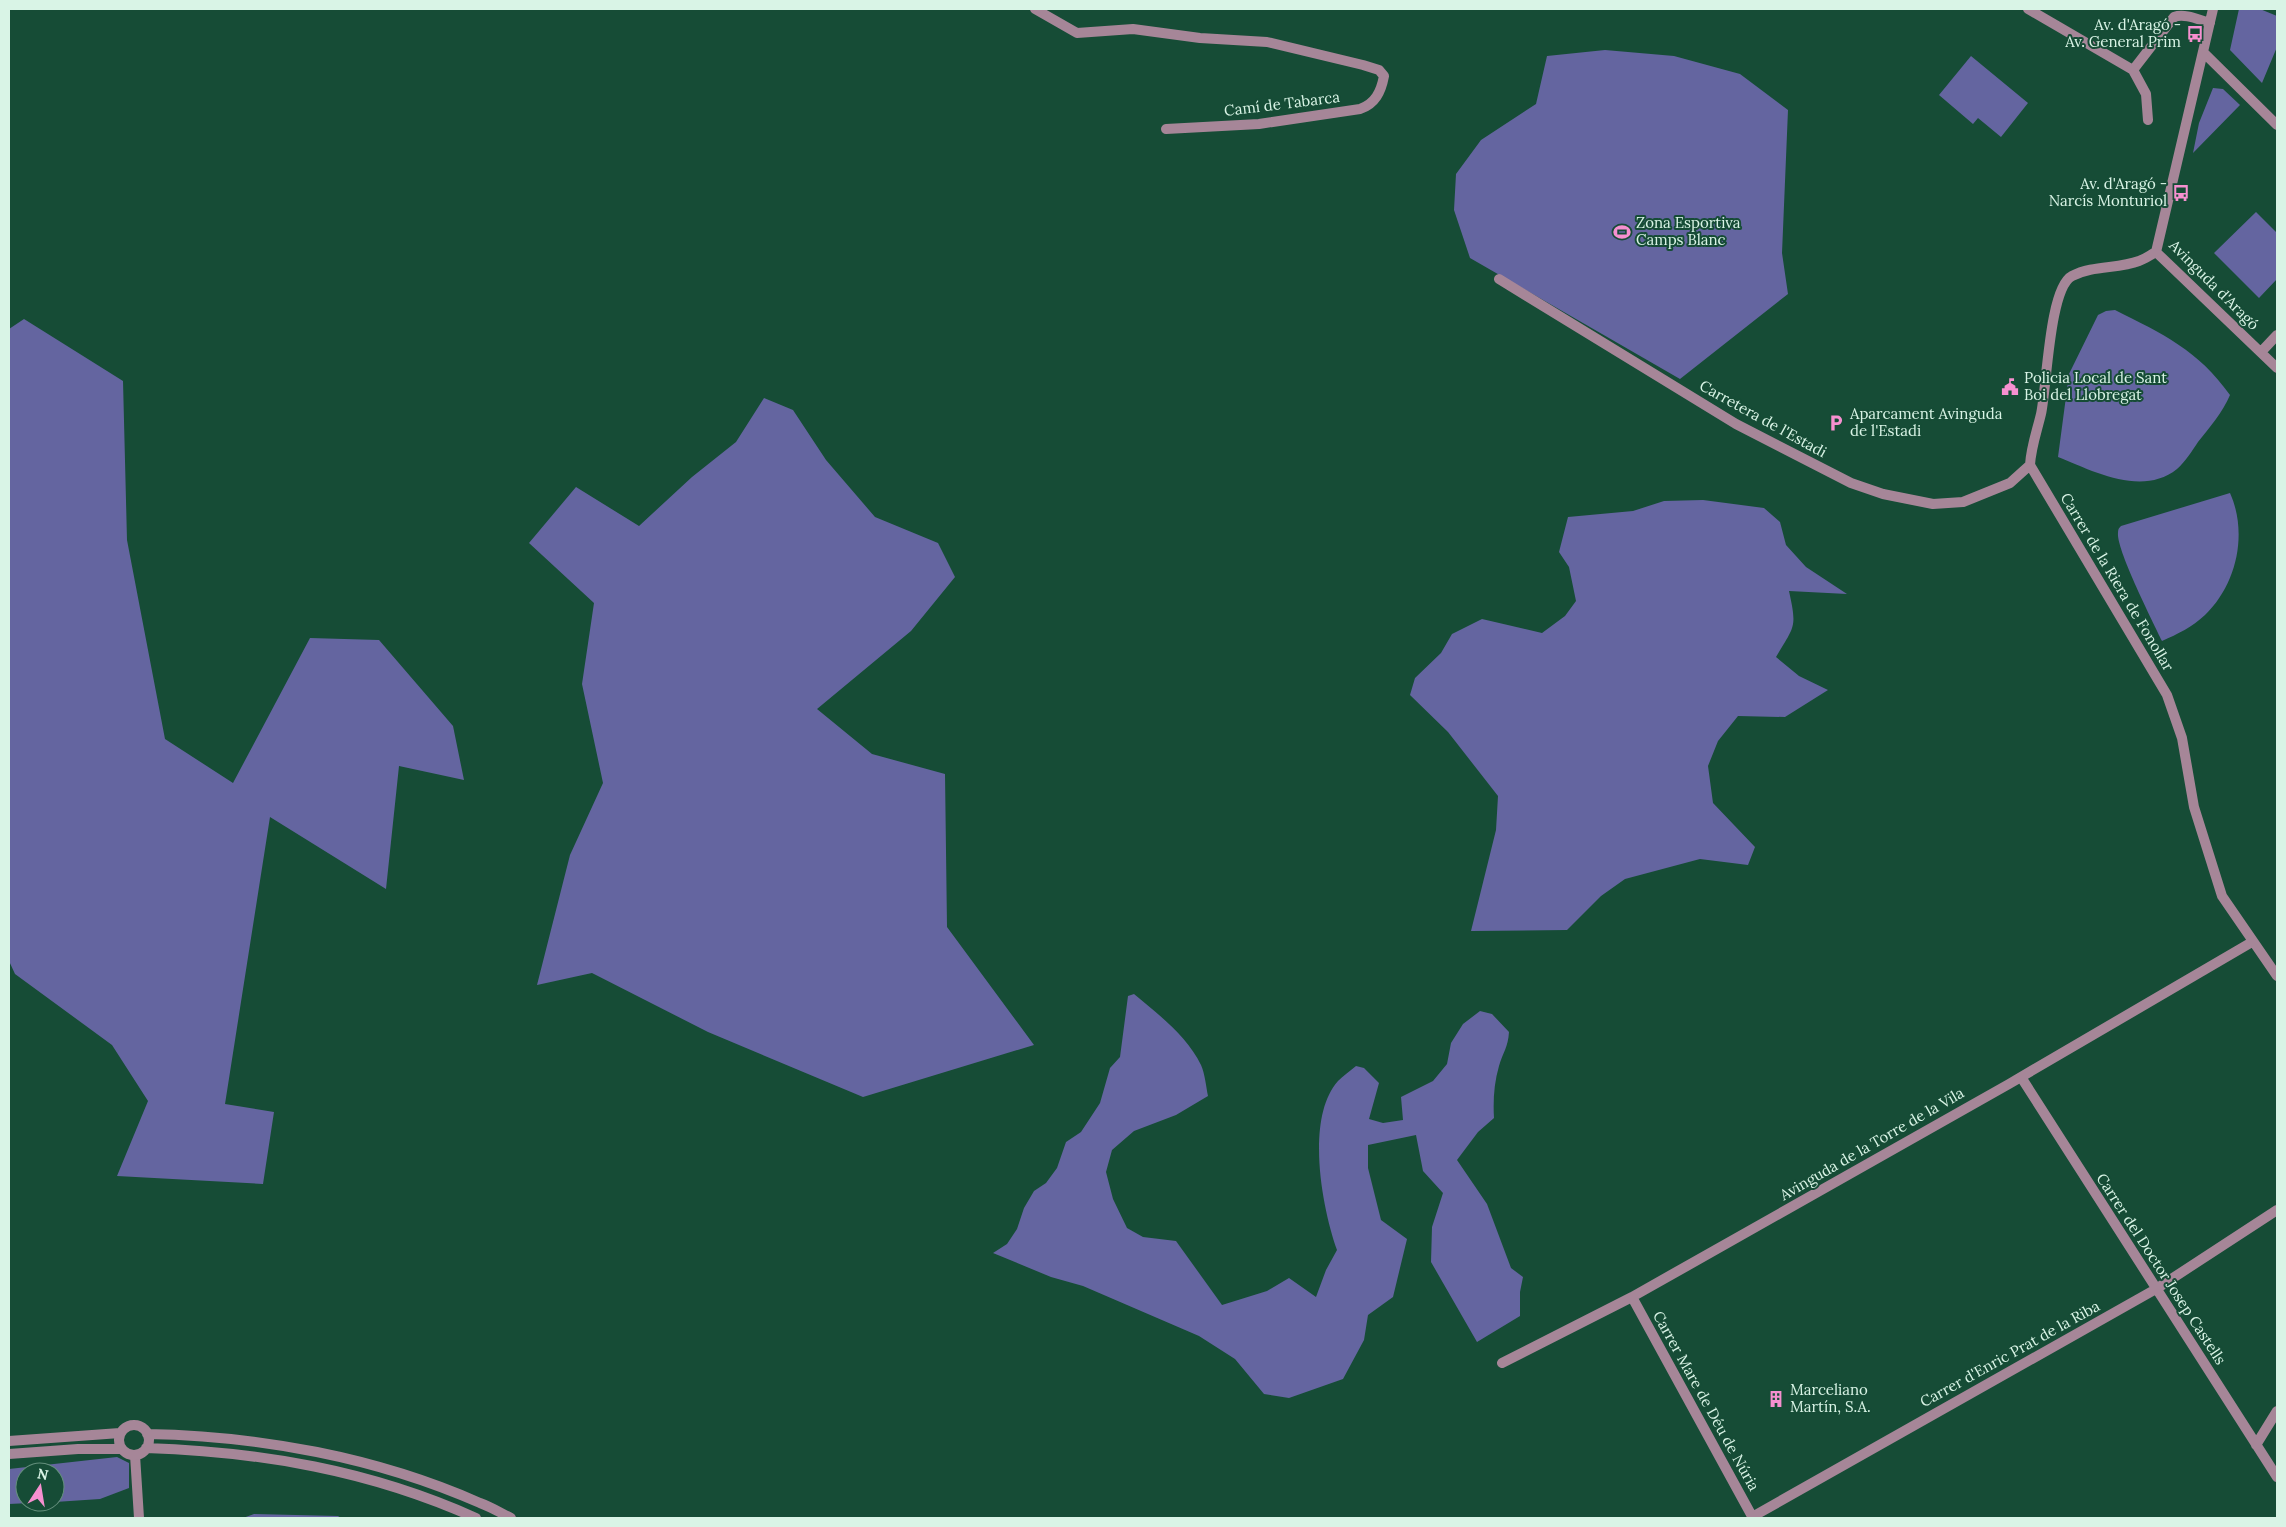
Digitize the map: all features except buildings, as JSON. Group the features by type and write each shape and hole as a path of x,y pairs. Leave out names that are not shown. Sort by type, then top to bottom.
{"street":[{"name":"Camí de Tabarca","path":"1035,9 1077,33 1133,29 1200,38 1267,42 1363,65 1379,70 1384,76 1378,96 1366,107 1360,109 1251,125 1166,129"},
{"path":"2028,9 2133,70 2146,94 2148,120"},
{"name":"Avinguda d'Aragó","path":"2213,9 2156,252 2277,368"},
{"path":"2133,70 2174,17 2189,17 2210,23"},
{"path":"2202,52 2277,125"},
{"path":"2030,466 2030,453 2041,413 2055,310 2061,288 2071,276 2086,271 2138,261 2156,252"},
{"name":"Carretera de l'Estadi","path":"1499,279 1736,424 1851,483 1884,494 1933,504 1963,502 2010,483 2030,466"},
{"path":"2261,352 2277,335"},
{"name":"Carrer de la Riera de Fonollar","path":"2030,466 2167,695 2182,738 2194,807 2222,896 2277,976"},
{"name":"Avinguda de la Torre de la Vila","path":"1502,1363 1632,1297 2021,1077 2252,942"},
{"name":"Carrer del Doctor Josep Castells","path":"2021,1077 2277,1477"},
{"name":"Carrer d'Enric Prat de la Riba","path":"1752,1517 2156,1289 2277,1210"},
{"name":"Carrer Mare de Déu de Núria","path":"1632,1297 1752,1517"},
{"path":"2256,1445 2277,1411"},
{"path":"146,1448 147,1434 141,1427 127,1426 120,1433 119,1441 122,1448 128,1454 135,1455 146,1448 198,1450 322,1466 403,1490 476,1518"},
{"path":"9,1441 120,1433"},
{"path":"147,1434 188,1434 233,1439 336,1456 414,1479 481,1503 511,1518"},
{"path":"9,1454 69,1449 122,1448"},
{"path":"135,1455 139,1518"}],"shaded area":[{"path":"2239,9 2260,9 2277,16 2277,47 2262,83 2230,50"},
{"name":"Zona Esportiva Camps Blanc","path":"1605,50 1674,56 1740,74 1788,110 1782,253 1788,294 1680,379 1470,258 1454,210 1456,174 1481,140 1536,104 1547,56"},
{"path":"1971,56 2028,103 2001,137 1978,118 1973,124 1939,95"},
{"path":"2213,88 2223,89 2240,105 2193,153 2199,123"},
{"path":"2256,212 2277,233 2277,279 2259,298 2214,253"},
{"path":"2115,310 2149,327 2192,355 2218,379 2230,395 2216,420 2186,460 2177,469 2163,477 2149,481 2118,479 2086,469 2058,457 2069,374 2098,315 2106,311"},
{"path":"24,319 123,381 127,540 165,739 233,783 310,638 379,640 453,726 464,780 399,766 386,889 270,817 225,1104 274,1112 263,1184 117,1176 148,1101 112,1045 15,974 9,961 9,329"},
{"path":"764,398 793,410 826,460 875,517 938,543 955,577 911,631 817,709 872,754 945,774 947,927 1034,1045 863,1097 708,1032 592,973 537,985 570,855 603,783 582,684 594,603 529,543 576,487 639,526 692,477 736,442"},
{"path":"2230,493 2238,525 2236,557 2232,573 2216,602 2205,615 2185,630 2162,641 2123,554 2119,541 2119,529 2121,526"},
{"path":"1703,500 1764,508 1780,522 1786,545 1806,567 1847,594 1789,591 1793,612 1793,626 1776,657 1799,676 1828,690 1785,717 1738,716 1718,741 1708,766 1713,803 1755,847 1748,865 1700,859 1625,879 1601,896 1567,930 1471,931 1496,830 1498,796 1448,732 1410,695 1415,678 1441,653 1452,634 1482,619 1542,633 1565,616 1576,601 1569,567 1559,552 1568,517 1633,511 1664,501"},
{"path":"1134,994 1153,1009 1188,1044 1201,1065 1208,1096 1176,1115 1134,1131 1112,1150 1106,1172 1113,1199 1127,1228 1143,1237 1176,1241 1222,1305 1267,1291 1289,1278 1316,1297 1326,1270 1337,1250 1331,1232 1322,1188 1319,1140 1322,1117 1328,1097 1338,1081 1356,1066 1364,1068 1379,1083 1369,1119 1383,1123 1403,1120 1401,1097 1433,1081 1447,1064 1451,1043 1463,1024 1480,1011 1492,1014 1509,1032 1508,1042 1496,1079 1494,1118 1478,1132 1457,1160 1487,1204 1511,1268 1523,1277 1520,1292 1520,1316 1477,1342 1431,1262 1432,1227 1443,1193 1423,1171 1416,1135 1368,1145 1368,1168 1381,1220 1407,1239 1393,1297 1368,1315 1364,1340 1343,1379 1289,1398 1264,1394 1235,1359 1199,1336 1083,1286 1051,1277 993,1253 1007,1244 1017,1229 1024,1208 1034,1191 1046,1183 1057,1168 1066,1142 1081,1132 1100,1103 1110,1068 1120,1057 1128,996"},
{"path":"117,1457 129,1463 129,1488 100,1499 65,1501 65,1463"},
{"path":"15,1468 15,1504 9,1504 9,1469"},
{"path":"254,1514 338,1516 341,1518 243,1518"}],"place":[{"name":"Av. d'Aragó - Av. General Prim","path":"2195,34"},
{"name":"Av. d'Aragó - Narcís Monturiol","path":"2181,193"},
{"name":"Zona Esportiva Camps Blanc","path":"1622,232"},
{"name":"Policia Local de Sant Boi del Llobregat","path":"2010,387"},
{"name":"Aparcament Avinguda de l'Estadi","path":"1836,423"},
{"name":"Marceliano Martín, S.A.","path":"1776,1399"}]}
